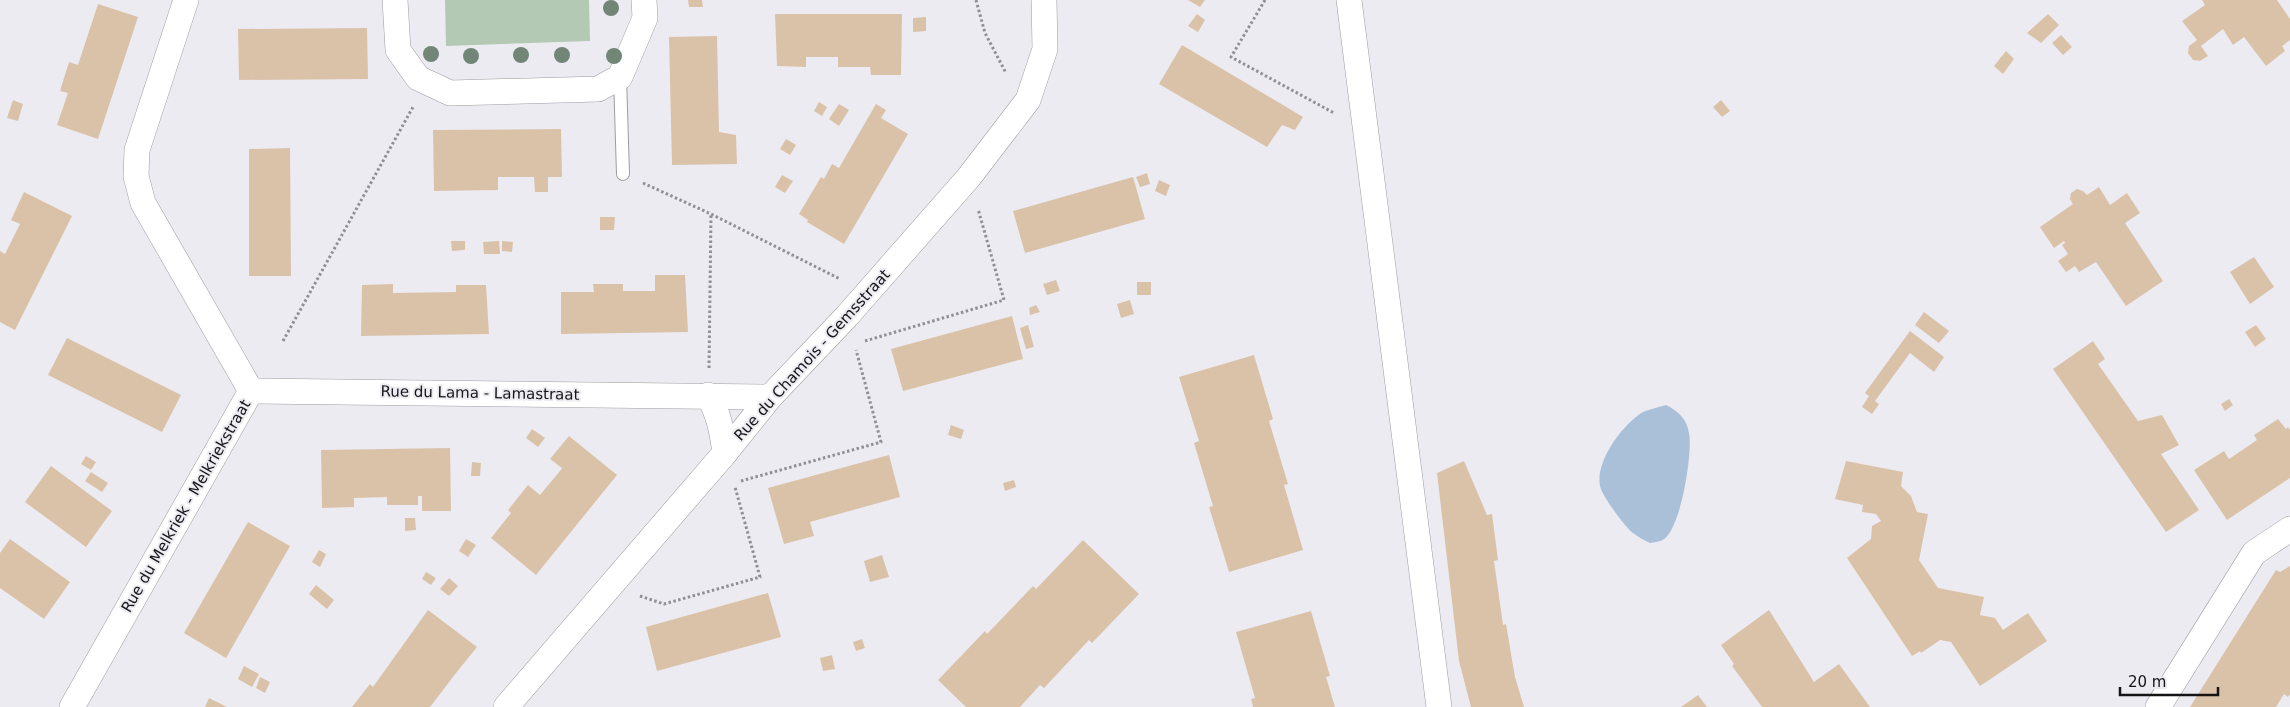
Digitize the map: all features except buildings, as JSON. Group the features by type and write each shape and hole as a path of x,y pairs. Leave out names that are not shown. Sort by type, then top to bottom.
{"street":[{"name":"Rue du Melkriek - Melkriekstraat","path":"72,707 251,390 143,203 136,176 137,150 186,0"},
{"path":"396,0 398,50 418,78 450,93 598,89 620,77 645,18 644,0"},
{"name":"Rue du Chamois - Gemsstraat","path":"506,707 725,453 770,397 847,316 969,177 1028,100 1045,50 1044,0"},
{"path":"1349,0 1439,707"},
{"name":"Rue du Lama - Lamastraat","path":"251,390 770,397"},
{"path":"708,395 718,411 725,453"},
{"path":"2158,707 2254,553 2290,529"}],"lane":[{"path":"620,77 623,174"}],"path":[{"path":"976,0 986,33 1006,72 1028,100"},
{"path":"1265,0 1231,57 1366,130"},
{"path":"283,341 418,98 418,78"},
{"path":"623,174 711,214 867,293"},
{"path":"854,344 1004,300 969,177"},
{"path":"708,395 711,214"},
{"path":"611,586 664,604 760,577 734,483 882,442 847,316"}],"green space":[{"path":"445,0 589,0 590,41 446,46"}],"water":[{"path":"1666,405 1681,416 1688,428 1689,456 1684,489 1676,520 1670,532 1663,540 1650,543 1629,530 1609,504 1600,486 1600,476 1606,455 1627,425 1643,412"}]}
